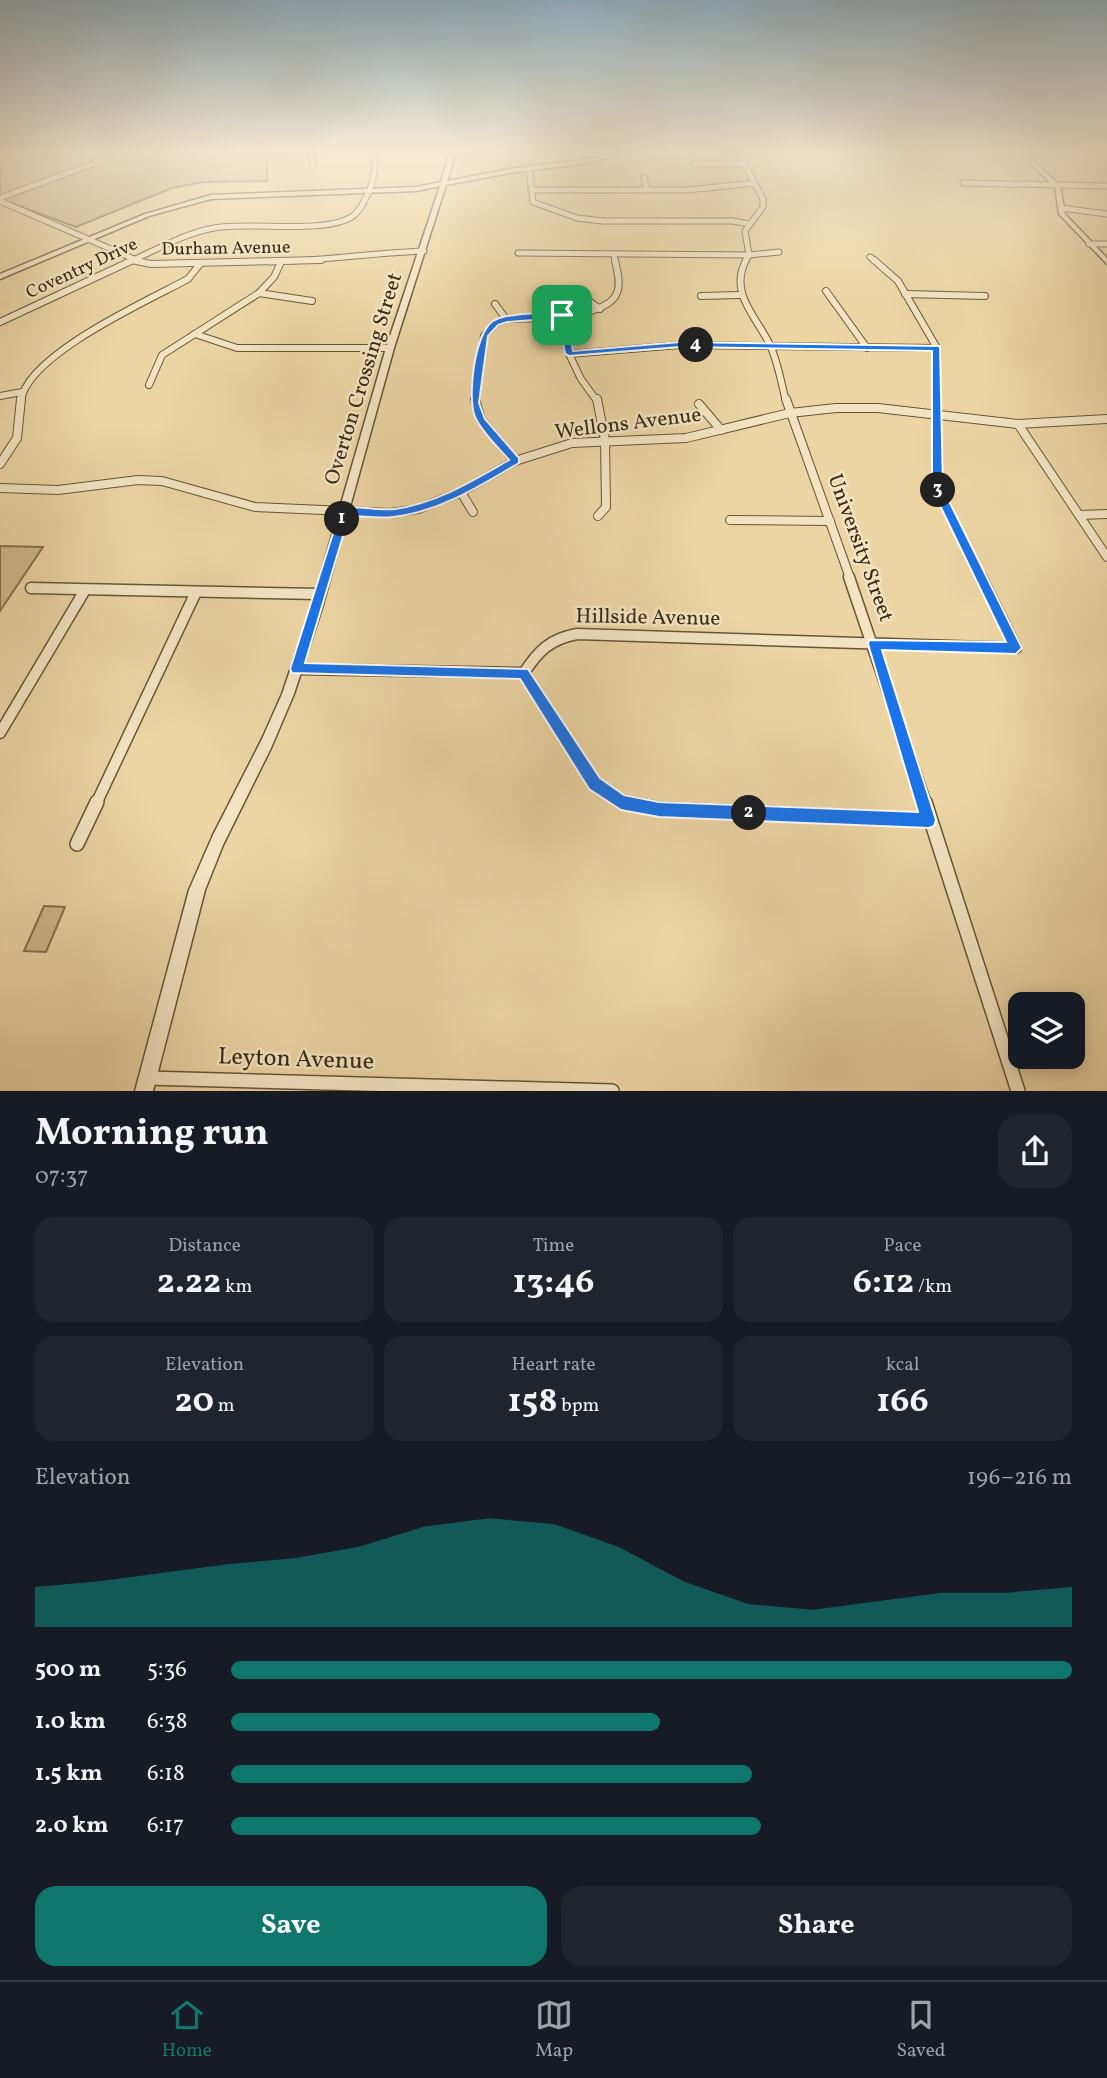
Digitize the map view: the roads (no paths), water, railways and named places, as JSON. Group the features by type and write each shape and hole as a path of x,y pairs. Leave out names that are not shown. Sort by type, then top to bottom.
{"street":[{"name":"Durham Avenue","path":"7,203 132,260 151,264 281,262 424,251"},
{"path":"0,277 147,215 190,203"},
{"name":"Coventry Drive","path":"0,323 132,260 216,228 343,221 354,215 361,203"},
{"name":"Overton Crossing Street","path":"146,1085 197,890 275,726 297,669 345,511 390,348 438,203"},
{"path":"536,203 578,218 749,224"},
{"path":"701,296 740,295 740,272 749,255 745,231 763,207 763,203"},
{"path":"1060,203 1062,214 1107,261"},
{"path":"1061,208 1107,214"},
{"path":"1089,244 1107,244"},
{"path":"518,253 749,255 779,251"},
{"path":"515,461 481,420 475,403 484,336 496,323 506,320 600,309 614,299 618,289 614,255"},
{"path":"870,257 898,281 937,348 937,489 1016,648"},
{"path":"149,385 162,355 259,293 274,277 281,262"},
{"path":"0,464 17,438 22,393 38,371 67,345 188,279 200,264"},
{"path":"826,291 867,348"},
{"path":"259,293 312,302"},
{"path":"579,294 600,309"},
{"path":"905,294 985,296"},
{"name":"University Street","path":"740,295 771,345 790,413 874,644 1018,1091"},
{"path":"495,304 506,320"},
{"path":"562,315 569,354 581,379 597,399 605,440 606,507 598,516"},
{"path":"195,334 237,348 390,348"},
{"path":"569,354 680,345 937,348"},
{"path":"0,396 22,393"},
{"path":"699,404 721,430"},
{"name":"Wellons Avenue","path":"0,488 58,490 138,480 162,481 255,508 391,513 418,509 461,492 515,461 572,443 686,438 790,413 836,408 878,408 1018,424 1107,419"},
{"path":"1018,424 1107,557"},
{"path":"461,492 473,512"},
{"path":"1080,515 1107,514"},
{"path":"730,520 830,521"},
{"path":"31,588 319,594"},
{"path":"0,733 85,590"},
{"path":"77,844 196,592"},
{"name":"Hillside Avenue","path":"524,673 541,647 558,637 577,634 1016,648"},
{"path":"297,669 524,673 594,783 621,802 659,809 929,820"},
{"name":"Leyton Avenue","path":"146,1085 612,1091"}]}
